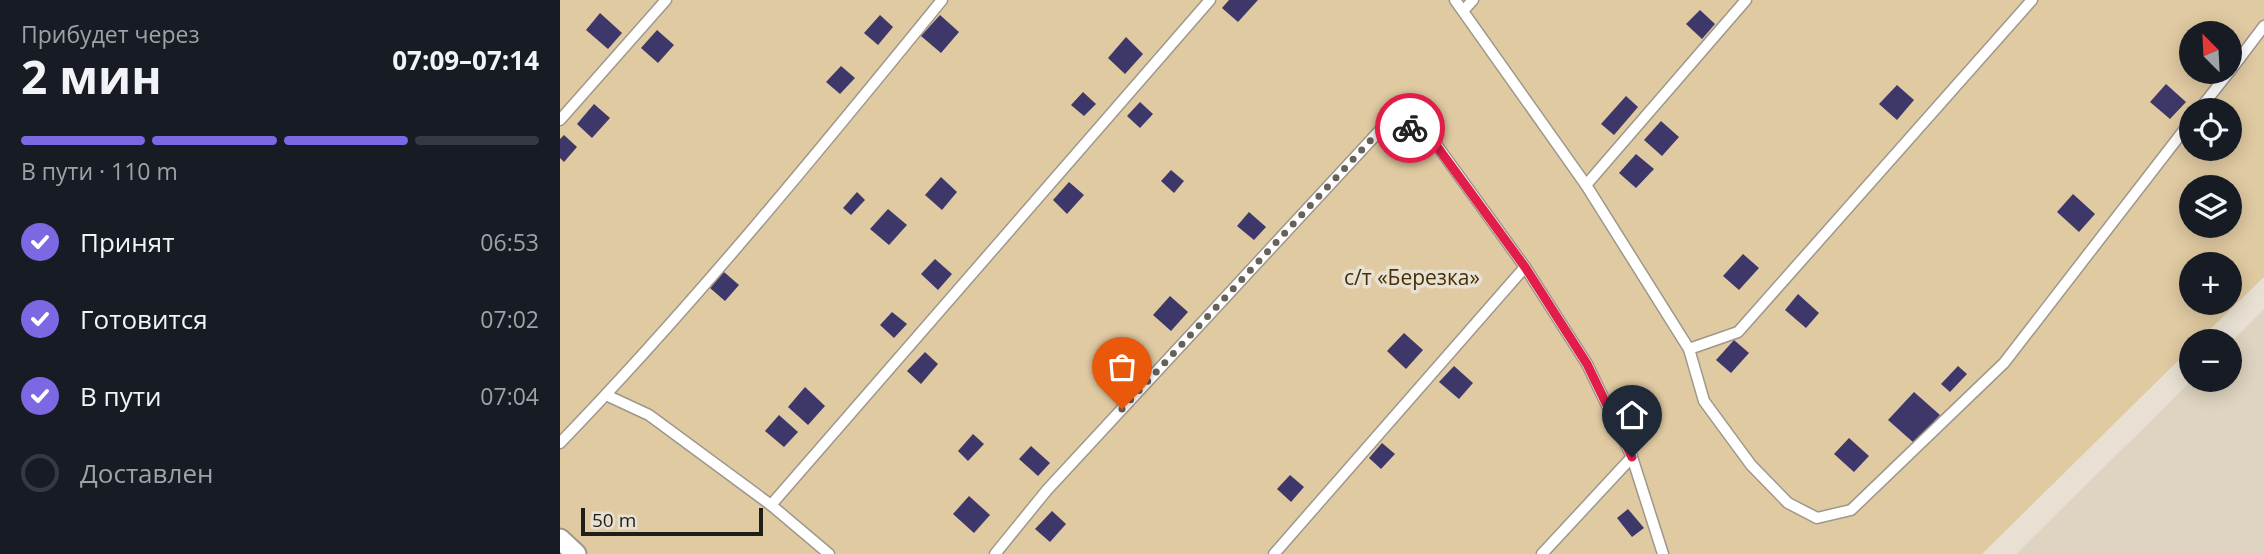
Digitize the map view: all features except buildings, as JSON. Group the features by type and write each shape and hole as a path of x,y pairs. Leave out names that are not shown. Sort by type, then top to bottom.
{"street":[{"path":"560,539 576,554"}],"lane":[{"path":"560,120 666,0"},
{"path":"560,443 606,395 818,153 942,0"},
{"path":"771,505 1210,0"},
{"path":"1455,0 1586,185 1689,349 1704,401 1751,466 1788,503 1817,518 1851,510 2004,363 2179,137"},
{"path":"1464,11 1474,0"},
{"path":"1586,185 1746,0"},
{"path":"1689,349 1738,332 2032,0"},
{"path":"2242,54 2264,26"},
{"path":"2208,98 2219,84"},
{"path":"995,554 1047,490 1384,126 1425,130 1525,267 1587,364 1632,457 1662,554"},
{"path":"1274,554 1525,267"},
{"path":"606,395 649,415 771,505 829,554"},
{"path":"1542,554 1632,457"}],"shaded area":[{"path":"2264,309 2264,554 2016,554 2180,392 2242,392 2242,331"}],"green space":[{"name":"с/т «Березка»","path":"560,0 2264,0 2264,277 2242,298 2242,252 2179,252 2179,315 2225,315 2210,329 2179,329 2179,360 1982,554 560,554"}],"way so far":[{"path":"1122,409 1384,126 1410,128"}],"route":[{"path":"1410,128 1425,130 1525,267 1587,364 1632,457"}]}
